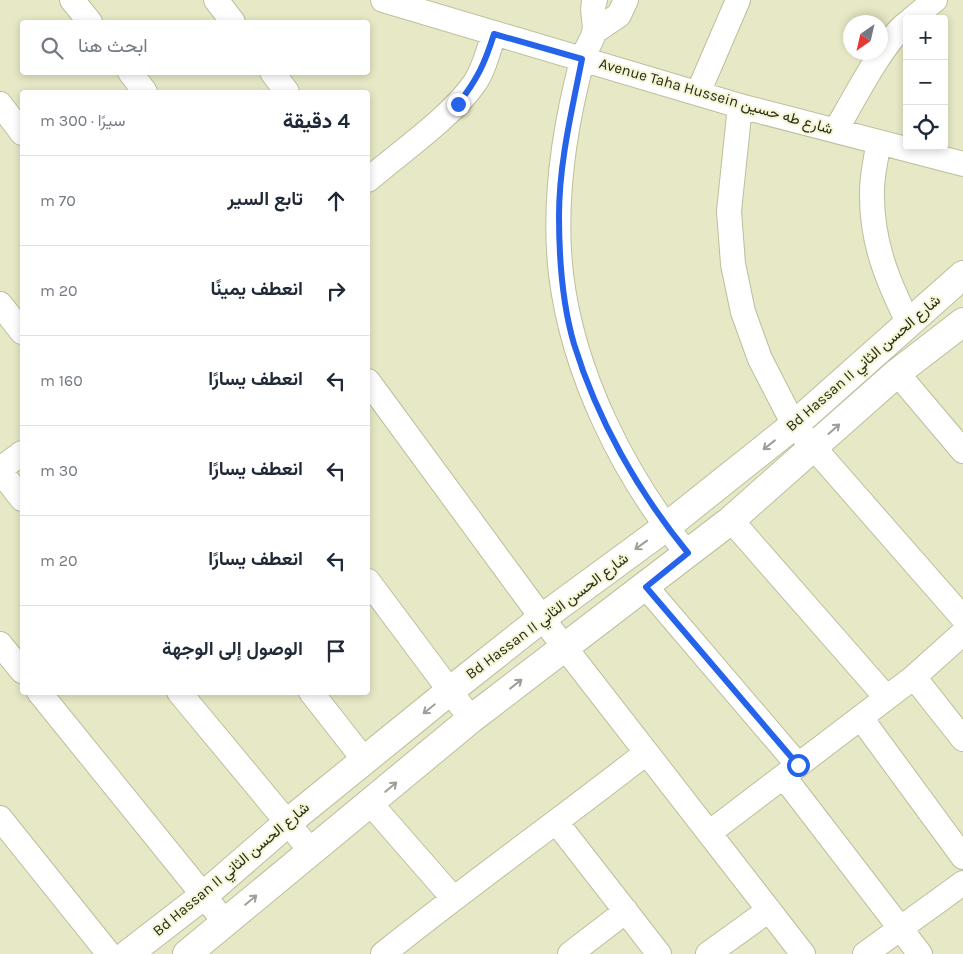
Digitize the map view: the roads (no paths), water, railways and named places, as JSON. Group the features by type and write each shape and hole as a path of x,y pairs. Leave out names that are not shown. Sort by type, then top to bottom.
{"street":[{"path":"72,0 88,20"},
{"path":"216,0 231,20"},
{"name":"Avenue Taha Hussein شارع طه حسين","path":"383,0 740,106 963,164"},
{"path":"594,0 592,5 594,32 582,59 565,145 559,215 561,274 574,343 607,430 666,527 688,553"},
{"path":"594,32 619,15 626,0"},
{"path":"698,93 738,0"},
{"path":"917,15 935,0"},
{"path":"836,130 871,70 903,26"},
{"path":"370,178 458,104 474,84 484,66 494,34"},
{"path":"132,75 144,90"},
{"path":"274,75 286,90"},
{"path":"0,104 20,130"},
{"path":"740,106 729,210 733,264 743,312 760,359 794,425 963,618"},
{"path":"879,142 872,190 874,236 889,282 909,324"},
{"name":"Bd Hassan II شارع الحسن الثاني","path":"128,954 203,896 286,824 451,690 542,618 666,527 794,425 963,275"},
{"path":"0,304 20,329"},
{"name":"Bd Hassan II شارع الحسن الثاني","path":"187,954 310,851 371,804 471,719 646,587 730,520 897,373 963,322"},
{"path":"897,373 963,451"},
{"path":"370,384 564,647 803,954"},
{"path":"20,455 0,470 20,496"},
{"path":"730,520 885,696"},
{"path":"370,584 471,719"},
{"path":"646,587 791,771 920,954"},
{"path":"709,833 861,718 885,696 914,677 963,633"},
{"path":"0,644 20,669"},
{"path":"914,677 963,739"},
{"path":"42,695 225,922"},
{"path":"181,695 310,851"},
{"path":"313,695 365,761"},
{"path":"861,718 963,857"},
{"path":"383,954 453,898 557,823 646,753"},
{"path":"371,804 453,898"},
{"path":"0,818 109,954"},
{"path":"557,823 659,954"},
{"path":"865,954 963,882"},
{"path":"708,954 769,910"},
{"path":"570,954 626,911"}]}
